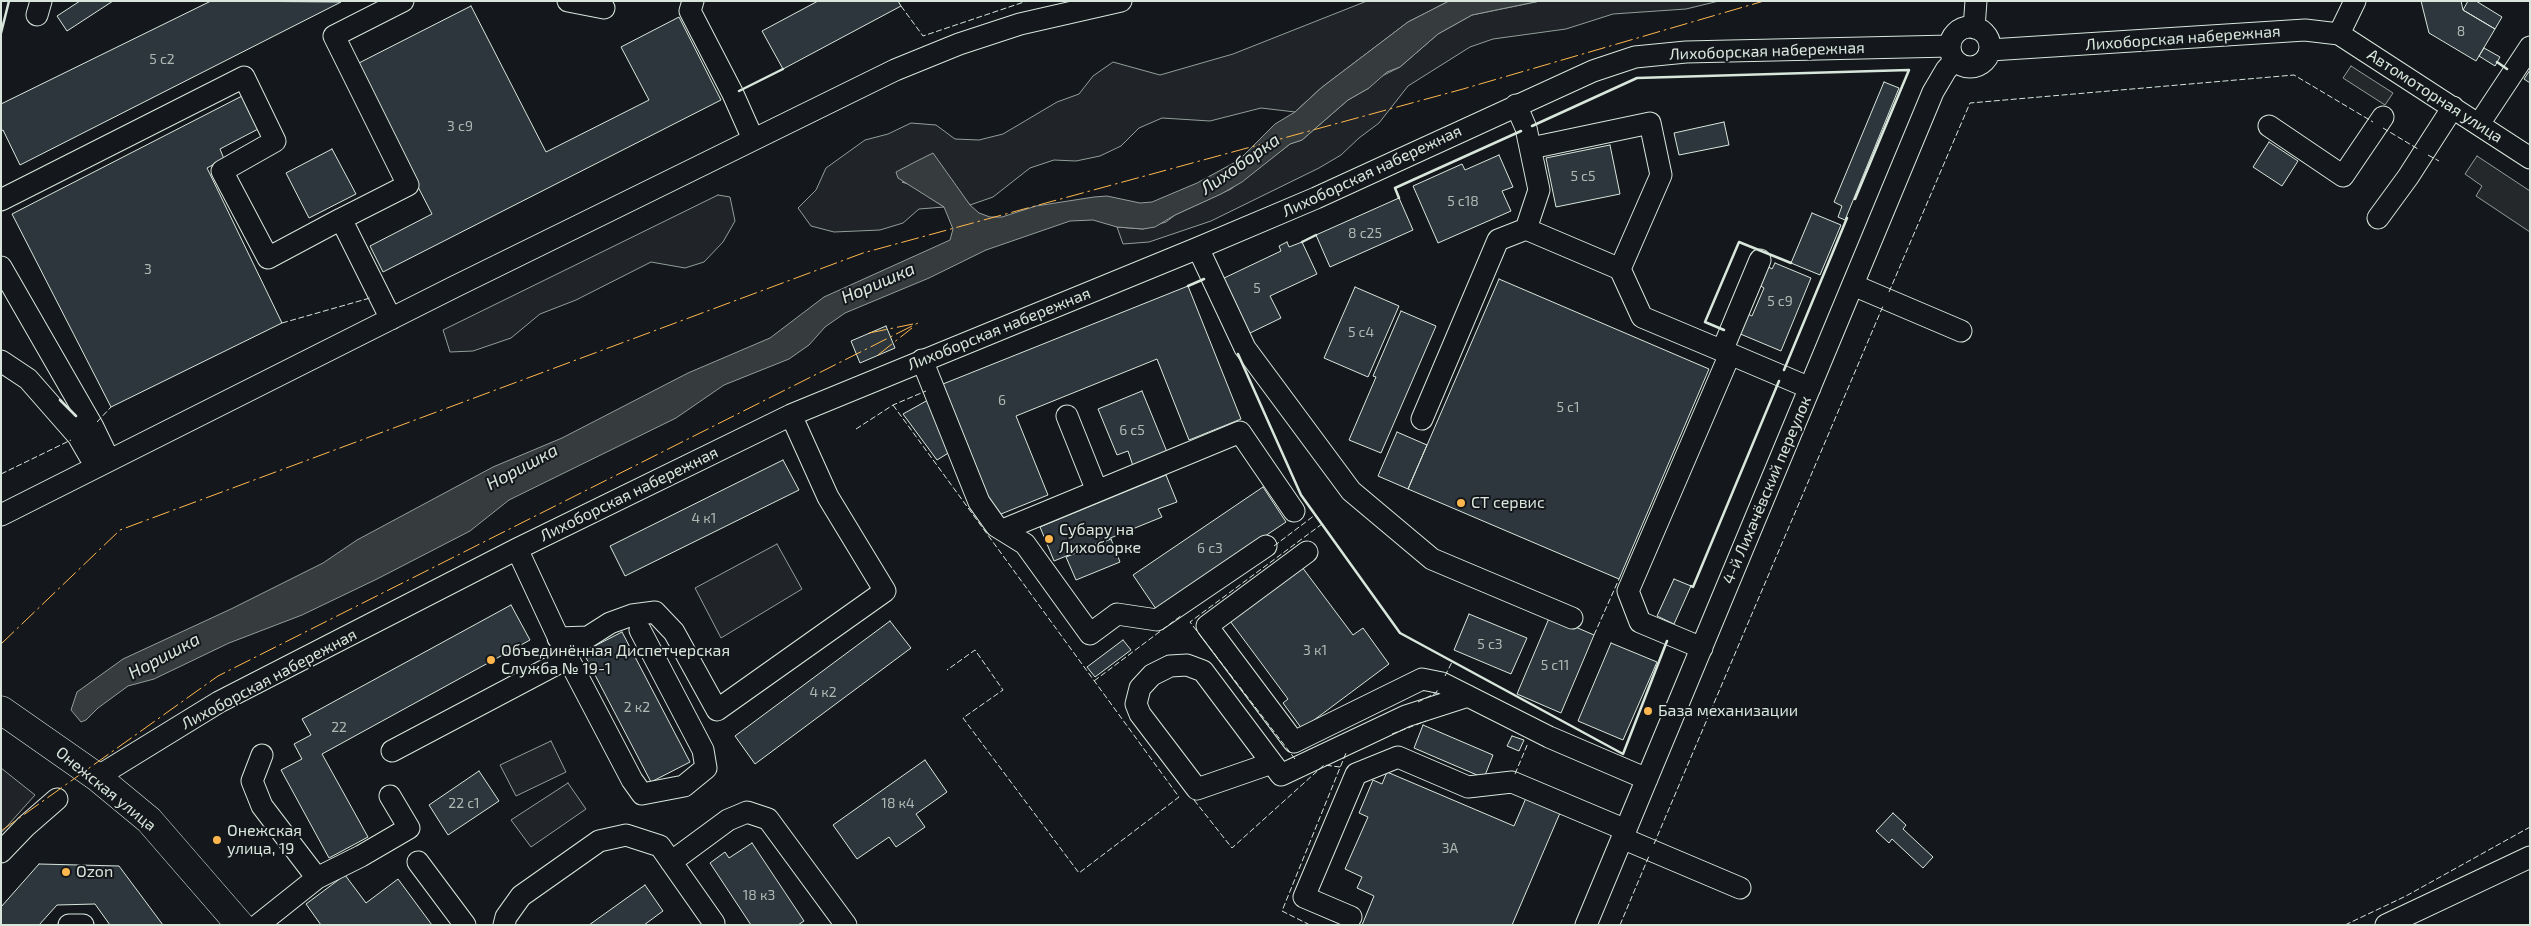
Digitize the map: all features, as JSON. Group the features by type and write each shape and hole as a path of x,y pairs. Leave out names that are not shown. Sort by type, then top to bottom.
{"main road":[{"name":"Онежская улица","path":"1,710 97,777 149,820 240,925"}],"street":[{"path":"1,200 244,77 275,141 222,171 268,258 408,185 334,36 403,1"},
{"path":"568,1 604,8"},
{"path":"693,1 690,10 733,94 753,139"},
{"path":"1,516 391,319 895,70 960,44 1020,24 1121,1"},
{"path":"1974,28 1976,1"},
{"path":"2339,34 2355,1"},
{"path":"1953,53 1952,39 1961,30 1974,28 1986,36 1990,50"},
{"name":"Лихоборская набережная","path":"97,777 219,702 517,549 791,416 1316,198 1516,105 1593,71 1635,57 1686,52 1953,53 1961,65 1976,66 1982,63 1990,50 2305,30 2339,34"},
{"name":"Автомоторная улица","path":"2339,34 2530,158"},
{"path":"2479,124 2530,47"},
{"name":"4-й Лихачёвский переулок","path":"1586,925 1933,92 1946,70 1953,53"},
{"path":"1516,105 1526,128 1539,190 1526,229"},
{"path":"2378,218 2408,177 2452,107"},
{"path":"2269,126 2343,176 2383,117"},
{"path":"1531,148 1650,123 1661,175 1620,269"},
{"path":"340,219 391,319"},
{"path":"1422,418 1498,240 1526,229 1620,269 1642,317 1810,388"},
{"path":"1198,248 1245,348 1351,490 1432,559 1572,618"},
{"path":"1702,648 1640,622 1628,591 1726,353 1760,260"},
{"path":"1,266 93,427 103,464"},
{"path":"1853,285 1960,331"},
{"path":"922,360 979,502 996,526 1024,544 1090,634 1117,614 1157,620 1266,546"},
{"path":"1,361 28,379 103,464"},
{"path":"558,638 588,636 610,623 624,618 655,612 674,632 717,710 884,591 828,497 791,416"},
{"path":"1067,416 1097,491"},
{"path":"1003,530 1240,432 1294,511"},
{"path":"517,549 568,658 632,780 642,794 684,786 706,768 703,750 640,630"},
{"path":"1307,552 1207,626 1294,742 1422,679 1442,682 1549,738 1647,779"},
{"path":"392,751 568,658"},
{"path":"1272,763 1198,789 1140,714 1136,704 1140,688 1152,675 1170,666 1187,665 1203,671 1272,763 1280,774 1406,716 1468,696"},
{"path":"262,755 252,781 262,806 317,878"},
{"path":"1351,917 1304,896 1356,774 1398,758 1468,787 1512,782 1740,888"},
{"path":"258,925 317,878 361,856 409,828 390,796"},
{"path":"1,852 26,826 57,799"},
{"path":"671,862 728,820 747,812 768,819 846,925"},
{"path":"504,925 506,918 521,896 599,841 626,835 660,846 714,923 712,925"},
{"path":"2386,925 2530,857"},
{"path":"418,862 465,925"},
{"path":"69,925 83,925"}],"shaded area":[{"path":"1367,1 1449,1 1408,22 1321,88 1295,112 1261,108 1210,121 1162,118 1139,128 1121,146 1100,156 1076,161 1054,160 1030,168 993,197 970,205 962,196 902,182 914,186 944,207 919,209 903,223 880,230 834,232 811,226 798,208 816,190 826,168 865,140 888,134 911,123 936,125 955,139 979,140 1003,134 1057,102 1079,94 1093,76 1113,62 1160,75 1233,54"},
{"path":"1540,1 1719,1 1686,9 1613,14 1566,29 1493,39 1470,47 1408,86 1379,123 1341,155 1319,168 1211,221 1149,242 1123,244 1117,227 1143,229 1166,222 1175,215 1231,189 1290,144 1302,140 1348,100 1369,88 1378,78 1400,67 1438,34 1472,15"},
{"path":"2351,66 2393,93 2385,105 2343,78"},
{"path":"2477,156 2530,191 2530,232 2476,196 2482,186 2465,174"},
{"path":"718,195 730,197 735,221 723,242 704,262 685,268 651,262 576,300 540,314 511,338 473,351 450,352 443,330"},
{"path":"777,544 802,589 721,638 695,588"},
{"path":"551,741 566,772 516,796 500,765"},
{"path":"1,768 35,795 1,833"},
{"path":"568,783 586,809 531,847 511,820"}],"water":[{"path":"1449,1 1540,1 1472,15 1438,34 1400,67 1387,72 1369,88 1348,100 1302,140 1290,144 1242,182 1155,227 1143,229 1117,227 1093,220 1070,221 986,250 929,278 845,313 825,327 809,345 789,359 724,385 676,418 509,500 470,531 377,579 302,615 229,643 154,679 128,686 98,708 86,720 81,722 71,710 77,692 123,659 231,609 323,563 357,540 493,467 562,438 688,373 770,338 824,297 950,240 953,229 944,207 898,178 896,172 913,163 933,153 970,205 979,213 990,217 1002,217 1036,206 1094,197 1107,196 1140,203 1152,202 1197,183 1239,160 1275,124 1295,112 1321,88 1408,22"}],"building":[{"path":"80,1 113,1 67,31 57,16"},
{"path":"211,1 341,2 20,165 3,130 1,131 1,104"},
{"path":"818,1 898,1 901,6 783,69 762,31"},
{"path":"2421,1 2461,1 2463,10 2495,29 2476,61 2429,33"},
{"path":"2468,1 2476,1 2502,17 2495,29 2463,10"},
{"path":"471,6 546,152 649,100 621,47 679,17 721,100 383,272 370,246 432,214 355,65"},
{"path":"2484,48 2500,57 2495,66 2479,56"},
{"path":"2530,70 2530,83 2524,79"},
{"path":"1884,82 1899,88 1845,220 1838,217 1842,206 1834,202"},
{"path":"244,95 260,128 220,149 224,159 207,168 282,323 111,407 12,214"},
{"path":"1724,122 1729,145 1679,155 1674,133"},
{"path":"2269,142 2298,161 2282,186 2253,167"},
{"path":"1610,145 1620,194 1556,207 1546,158"},
{"path":"332,149 356,194 309,218 286,173"},
{"path":"1499,155 1513,187 1502,191 1511,211 1438,243 1413,186 1462,164 1465,170"},
{"path":"1399,198 1413,230 1330,267 1316,235"},
{"path":"1812,213 1841,225 1820,275 1791,263"},
{"path":"1287,242 1289,247 1302,242 1317,274 1270,296 1281,318 1248,334 1222,279 1281,251 1279,246"},
{"path":"1775,263 1811,278 1781,351 1738,333 1746,313 1752,316 1764,288 1759,285 1767,266 1772,269"},
{"path":"1499,279 1709,369 1619,579 1408,489"},
{"path":"1188,286 1241,419 1189,440 1157,359 1016,416 1048,495 996,516 943,384"},
{"path":"1355,287 1399,306 1368,377 1324,358"},
{"path":"1401,311 1436,326 1381,453 1349,440 1376,377 1373,376"},
{"path":"886,326 895,348 860,363 851,341"},
{"path":"1142,391 1167,452 1133,466 1128,451 1117,455 1098,409"},
{"path":"928,400 950,452 937,460 903,414"},
{"path":"1397,432 1427,445 1408,489 1378,476"},
{"path":"783,460 799,490 625,576 610,546"},
{"path":"1166,475 1177,502 1158,509 1162,517 1054,561 1040,527"},
{"path":"1263,487 1286,522 1156,609 1133,575"},
{"path":"1111,539 1120,562 1076,580 1066,557"},
{"path":"1302,567 1353,635 1363,628 1389,664 1302,729 1283,703 1288,699 1230,621"},
{"path":"1674,579 1691,586 1674,624 1657,616"},
{"path":"511,605 530,640 322,754 368,837 329,858 281,770 302,759 294,744 311,735 302,719"},
{"path":"1469,614 1527,638 1511,674 1454,650"},
{"path":"1550,616 1594,635 1561,713 1517,694"},
{"path":"890,621 911,648 755,764 735,736"},
{"path":"622,632 690,762 651,782 583,652"},
{"path":"1123,640 1131,650 1095,677 1087,667"},
{"path":"1611,643 1657,662 1623,740 1578,721"},
{"path":"1423,725 1493,755 1484,778 1414,748"},
{"path":"1512,736 1524,740 1519,751 1507,746"},
{"path":"925,760 947,792 916,814 925,827 896,847 889,837 857,859 833,825"},
{"path":"479,771 499,801 448,835 429,805"},
{"path":"1387,772 1514,826 1526,798 1560,813 1512,925 1362,925 1374,896 1357,888 1362,877 1345,869 1368,817 1359,813 1373,780 1382,784"},
{"path":"1893,813 1906,825 1903,829 1933,857 1923,868 1892,839 1889,843 1876,831"},
{"path":"752,843 804,921 798,925 751,925 710,863 725,852 729,858"},
{"path":"39,864 119,866 163,925 110,925 95,904 57,905 39,925 1,925 1,907"},
{"path":"345,875 366,903 398,879 432,925 321,925 306,904"},
{"path":"645,885 663,911 644,925 589,925"}],"fence":[{"path":"901,6 923,36 1027,1"},
{"path":"1889,292 1970,103 2294,75 2373,122"},
{"path":"2383,128 2418,149"},
{"path":"2428,155 2439,161"},
{"path":"282,323 370,298 369,296"},
{"path":"1654,844 1883,306"},
{"path":"856,429 893,405 926,391"},
{"path":"893,405 1179,797 1079,873 963,718 1003,690 975,650 947,670"},
{"path":"97,422 111,407"},
{"path":"1,474 71,440"},
{"path":"1274,546 1315,515"},
{"path":"1295,759 1190,622 1322,524"},
{"path":"1594,635 1619,579"},
{"path":"1094,681 1182,615"},
{"path":"1445,676 1452,662"},
{"path":"1418,702 1436,693 1438,689"},
{"path":"1392,734 1426,721"},
{"path":"1515,774 1528,743"},
{"path":"1310,925 1282,911 1346,753"},
{"path":"1194,800 1232,848 1324,765 1340,767"},
{"path":"2345,925 2406,896 2530,827"},
{"path":"1620,925 1649,856"}],"wall":[{"path":"1,33 9,1"},
{"path":"2497,62 2507,69"},
{"path":"739,91 783,69"},
{"path":"1532,126 1637,78 1909,70 1855,199"},
{"path":"1399,198 1395,188 1521,131"},
{"path":"1784,370 1847,218"},
{"path":"1302,242 1316,235"},
{"path":"1724,330 1705,322 1739,242 1791,263"},
{"path":"1188,286 1204,279"},
{"path":"1238,354 1301,495 1400,633 1623,754 1667,641"},
{"path":"1691,586 1693,587 1779,381"},
{"path":"60,400 76,416"}],"power":[{"path":"1,644 120,530 863,253 1463,89 1764,1"},
{"path":"1,831 218,676 918,323"},
{"path":"869,333 913,324"},
{"path":"878,355 912,328"}],"place":[{"name":"СТ сервис","path":"1461,503"},
{"name":"Субару на Лихоборке","path":"1049,539"},
{"name":"Объединённая Диспетчерская Служба № 19-1","path":"491,660"},
{"name":"База механизации","path":"1648,711"},
{"name":"Онежская улица, 19","path":"217,840"},
{"name":"Ozon","path":"66,872"}],"water label":[{"name":"Лихоборка","path":"1240,164"},
{"name":"Норишка","path":"878,283"},
{"name":"Норишка","path":"522,467"},
{"name":"Норишка","path":"164,656"}]}
